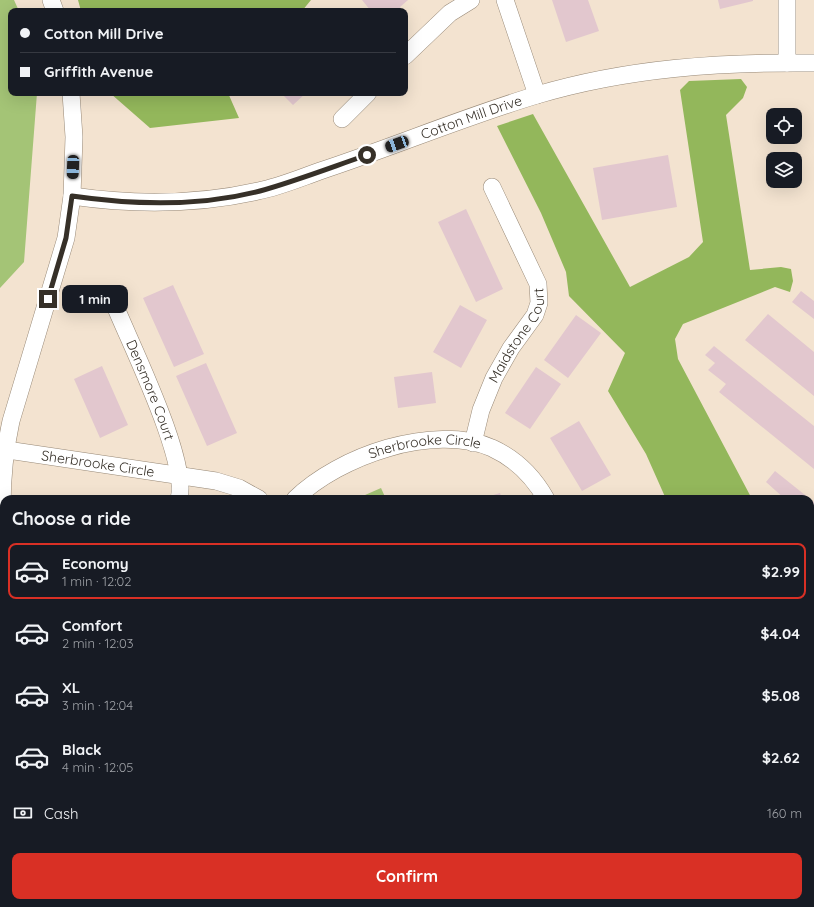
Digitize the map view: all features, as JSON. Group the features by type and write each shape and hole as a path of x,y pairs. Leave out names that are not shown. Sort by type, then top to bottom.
{"street":[{"path":"408,53 450,13 471,0"},
{"path":"505,0 538,95"},
{"path":"787,0 787,63"},
{"name":"Cotton Mill Drive","path":"72,196 133,203 217,199 260,191 538,95 590,82 644,72 696,66 814,63"},
{"path":"2,495 2,450 66,238 72,196 74,137 71,96"},
{"path":"342,119 365,96"},
{"name":"Maidstone Court","path":"473,443 482,410 494,378 511,348 535,314 540,303 538,284 492,187"},
{"name":"Densmore Court","path":"116,308 166,428 180,475 179,495"},
{"name":"Sherbrooke Circle","path":"300,495 323,478 343,466 371,453 399,445 427,441 473,443 491,448 518,464 538,485 544,495"},
{"name":"Sherbrooke Circle","path":"2,450 216,481 239,488 252,495"}],"green space":[{"path":"0,0 14,0 18,8 8,8 8,96 37,96 24,262 0,288"},
{"path":"78,0 311,0 304,8 80,8"},
{"path":"741,79 747,87 743,98 726,115 750,270 781,267 791,269 793,281 790,292 775,287 683,324 675,339 678,359 750,495 664,495 646,454 608,391 625,353 569,296 566,272 541,213 497,126 533,114 630,287 689,257 703,242 680,90 689,81"},
{"path":"113,96 229,96 239,118 150,128"},
{"path":"381,488 384,495 365,495"}],"building":[{"path":"362,0 408,0 400,7 401,8 369,8"},
{"path":"552,0 588,0 599,31 566,42"},
{"path":"718,0 753,0 753,1 720,9"},
{"path":"284,96 303,96 293,105"},
{"path":"668,155 677,207 602,220 593,168"},
{"path":"466,209 503,289 476,302 438,222"},
{"path":"173,285 204,354 174,367 143,298"},
{"path":"801,291 814,301 814,319 792,302"},
{"path":"460,305 487,320 461,368 433,352"},
{"path":"768,314 814,352 814,396 745,340"},
{"path":"576,315 601,333 568,378 544,360"},
{"path":"714,346 814,426 814,469 719,392 726,384 708,370 715,363 705,355"},
{"path":"206,363 237,433 207,446 176,376"},
{"path":"102,366 128,425 100,438 74,379"},
{"path":"536,367 561,384 530,429 505,413"},
{"path":"432,372 436,403 398,408 394,377"},
{"path":"579,421 611,475 582,491 550,438"},
{"path":"775,471 805,495 781,495 766,482"}],"route":[{"path":"48,299 66,238 72,196 106,201 140,203 183,202 217,199 260,191 367,155"}]}
